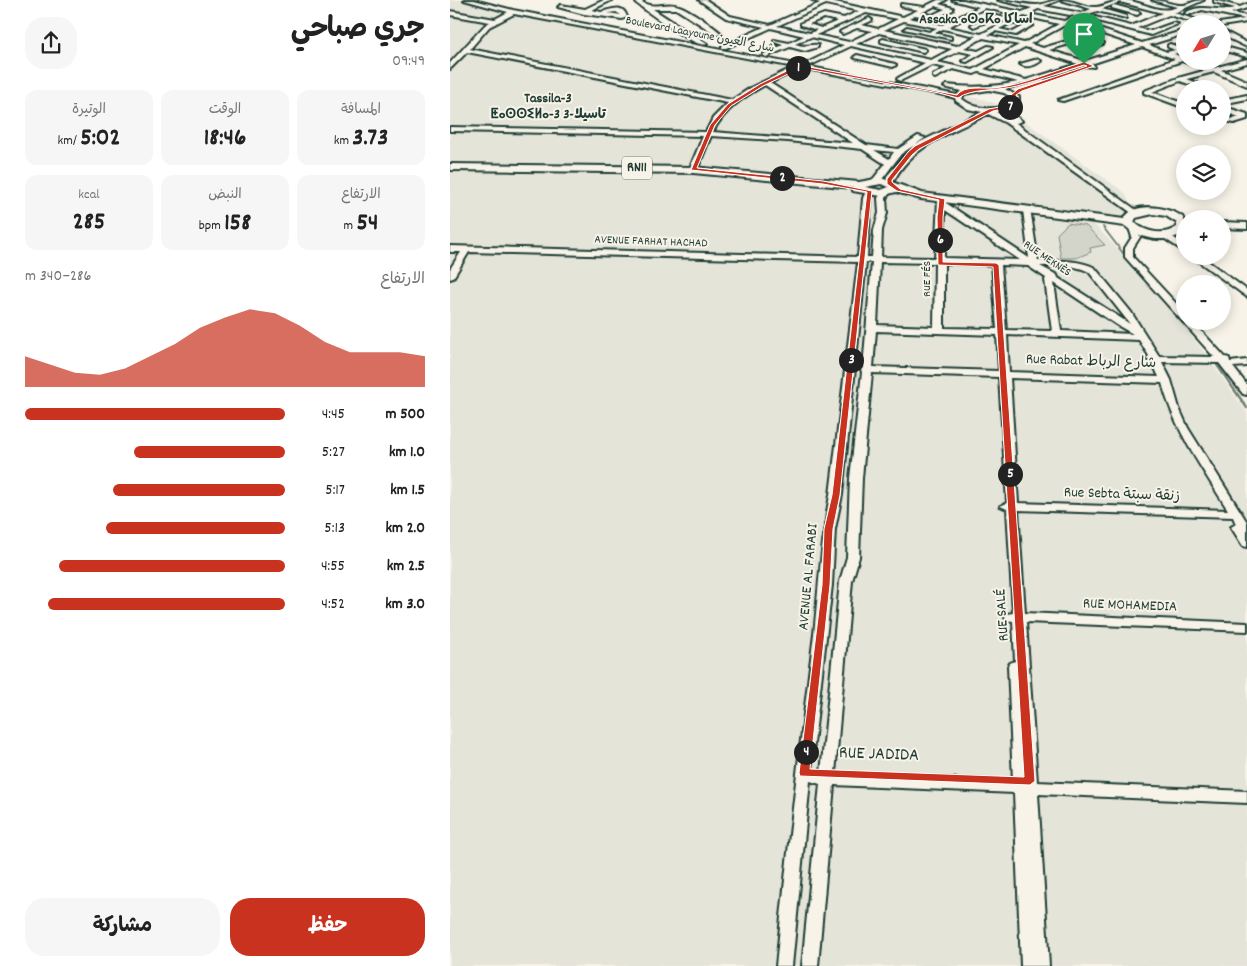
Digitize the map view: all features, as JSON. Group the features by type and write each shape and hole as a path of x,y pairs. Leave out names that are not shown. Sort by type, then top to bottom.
{"main road":[{"name":"RN11","path":"450,167 693,170 890,189 942,201 1027,210 1136,219 1167,214 1176,217"},
{"name":"RN11","path":"1136,219 1153,234 1176,229"},
{"path":"1231,225 1247,226"}],"street":[{"name":"Boulevard Laayoune شارع العيون","path":"467,0 490,2 569,19 900,79 970,90 995,89"},
{"path":"490,2 499,0"},
{"path":"569,19 609,0"},
{"path":"640,0 638,2 691,38 704,44"},
{"path":"702,0 728,17"},
{"path":"815,0 1045,49 1092,66"},
{"path":"810,63 879,32 943,0"},
{"path":"955,0 1065,22 1116,36 1176,57"},
{"path":"929,34 940,27 1002,0 1080,15 1152,33 1176,24"},
{"path":"1021,4 1032,0"},
{"path":"900,79 1036,7 1057,0"},
{"path":"1064,0 1124,17"},
{"path":"1058,11 1086,0"},
{"path":"958,83 976,71 1020,62 1026,45 1065,22 1119,0 1178,15"},
{"path":"1137,4 1150,0"},
{"path":"1155,0 1183,8"},
{"path":"1179,0 1240,8"},
{"path":"1229,0 1240,8 1247,19"},
{"path":"895,8 911,1"},
{"name":"Boulevard Laayoune شارع العيون","path":"482,2 513,12 940,92 958,97"},
{"path":"724,47 826,2"},
{"path":"1116,36 1197,2"},
{"path":"631,3 674,32 674,35 669,37"},
{"path":"1211,3 1247,19"},
{"path":"1184,15 1211,3 1240,8"},
{"path":"915,14 931,17 951,8 933,4"},
{"path":"902,5 925,9"},
{"path":"1107,5 1137,13"},
{"path":"647,8 674,6 682,9 719,34"},
{"path":"561,7 601,14"},
{"path":"1110,22 1150,8"},
{"path":"766,55 864,10"},
{"path":"450,12 495,21"},
{"path":"450,67 486,26 513,12"},
{"path":"943,13 982,21"},
{"path":"823,30 803,24 824,16 845,20"},
{"path":"719,18 728,17 1026,82"},
{"path":"974,25 992,17 1030,25 1014,34 994,30"},
{"path":"1156,18 1176,24"},
{"path":"1231,23 1247,19"},
{"path":"692,23 710,20"},
{"path":"843,32 869,20"},
{"path":"674,25 683,24"},
{"path":"856,26 979,53"},
{"path":"907,29 949,38"},
{"path":"1045,49 1103,32"},
{"path":"995,89 1014,95 1026,88 1176,35"},
{"path":"1231,37 1244,43"},
{"path":"995,89 1026,82 1145,46 1176,39"},
{"path":"776,41 805,50 816,46"},
{"path":"883,41 923,50"},
{"path":"1072,41 1090,47"},
{"path":"1080,50 1101,43"},
{"path":"1231,45 1244,43"},
{"path":"877,61 904,46"},
{"path":"1170,46 1176,46"},
{"path":"965,61 990,47"},
{"path":"1167,54 1176,49"},
{"path":"465,50 734,102"},
{"path":"1231,50 1247,55"},
{"path":"857,57 893,65"},
{"path":"1231,58 1245,62"},
{"path":"1231,66 1245,62"},
{"path":"1061,100 1176,63"},
{"path":"693,170 717,118 734,102 766,83 801,66"},
{"path":"935,76 952,67"},
{"path":"1176,103 1146,92 1180,79 1212,70 1247,84"},
{"path":"766,83 889,163"},
{"path":"1155,88 1176,95"},
{"path":"970,90 961,93 958,97 960,102 968,107 989,110 1007,108 1017,102 1014,95"},
{"path":"1231,96 1238,98"},
{"path":"1231,100 1247,97"},
{"path":"1231,103 1247,107"},
{"path":"870,187 900,151 910,143 964,117 970,112 968,107"},
{"path":"1007,108 1012,117 1136,219"},
{"path":"810,966 846,581 853,557 856,478 866,370 872,328 878,230 883,213 882,198 890,189 890,178 914,150 989,110"},
{"path":"989,110 1009,121 1136,219"},
{"path":"1231,111 1247,116"},
{"path":"1231,120 1247,116"},
{"path":"450,129 642,130 709,133 859,145 900,151"},
{"name":"AVENUE AL FARABI","path":"784,966 826,585 828,529 835,500 859,261 870,187"},
{"name":"RUE FÉS","path":"939,330 940,217 942,201"},
{"name":"RUE MEKNÈS","path":"942,201 1034,265 1136,332"},
{"path":"1027,210 1034,265"},
{"path":"1136,219 1136,237 1129,248 1130,257 1176,309"},
{"path":"1153,234 1143,239 1137,250 1137,258 1176,301"},
{"name":"AVENUE FARHAT HACHAD","path":"450,249 1073,266"},
{"path":"450,276 467,249"},
{"name":"RUE SALÉ","path":"994,264 1025,784 1041,966"},
{"path":"1207,265 1247,294"},
{"path":"1218,265 1247,286"},
{"path":"1073,266 1090,272 1136,332 1152,357 1163,380 1175,424 1231,512 1247,543"},
{"path":"1073,266 1085,266 1092,270 1128,314 1136,332"},
{"path":"1053,277 1049,280 1057,334"},
{"path":"1099,308 1115,304"},
{"path":"872,328 1057,334 1136,332"},
{"path":"1196,330 1247,383"},
{"path":"1202,330 1227,361 1247,392"},
{"path":"1152,357 1247,363"},
{"name":"Rue Rabat شارع الرباط","path":"866,370 1163,380"},
{"name":"Rue Sebta زنقة سبتة","path":"1009,504 1231,512"},
{"path":"1231,512 1247,531"},
{"name":"RUE MOHAMEDIA","path":"1015,620 1247,627"},
{"name":"RUE MOHAMEDIA","path":"1015,620 1247,632"},
{"name":"RUE JADIDA","path":"804,773 815,778 829,776 1247,792"},
{"name":"RUE JADIDA","path":"1025,784 1247,797"},
{"name":"RUE SALÉ","path":"1025,784 1029,966"}],"shaded area":[{"path":"450,0 467,0 515,13 986,100 1016,111 1023,120 1125,193 1132,208 1124,219 1100,217 1093,223 1150,283 1176,316 1176,330 1187,330 1247,413 1247,966 450,966"},
{"path":"1068,223 1086,226 1105,245 1090,248 1091,252 1076,258 1061,258 1057,234"}],"waterway":[{"path":"1103,227 1126,257"},
{"path":"1132,265 1176,314"},
{"path":"1202,343 1207,350"},
{"path":"1217,365 1247,408"}],"district":[{"name":"Assaka ⴰⵙⴰⴽⴰ اساكا","path":"976,20"},
{"name":"Tassila-3 ⵟⴰⵙⵙⵉⵍⴰ-3 3-تاسيلا","path":"548,108"}],"route":[{"path":"1084,64 1092,66 1020,90 1014,95 1017,102 1012,106 991,110 917,147 889,179 889,183 899,190 942,199 940,263 996,265 1030,781 824,772 804,773 826,585 828,529 836,495 857,313 867,198 870,191 823,182 731,172 693,170 713,125 730,105 762,85 801,66 958,97 961,93 970,90 982,88 995,89 1084,64"}]}
